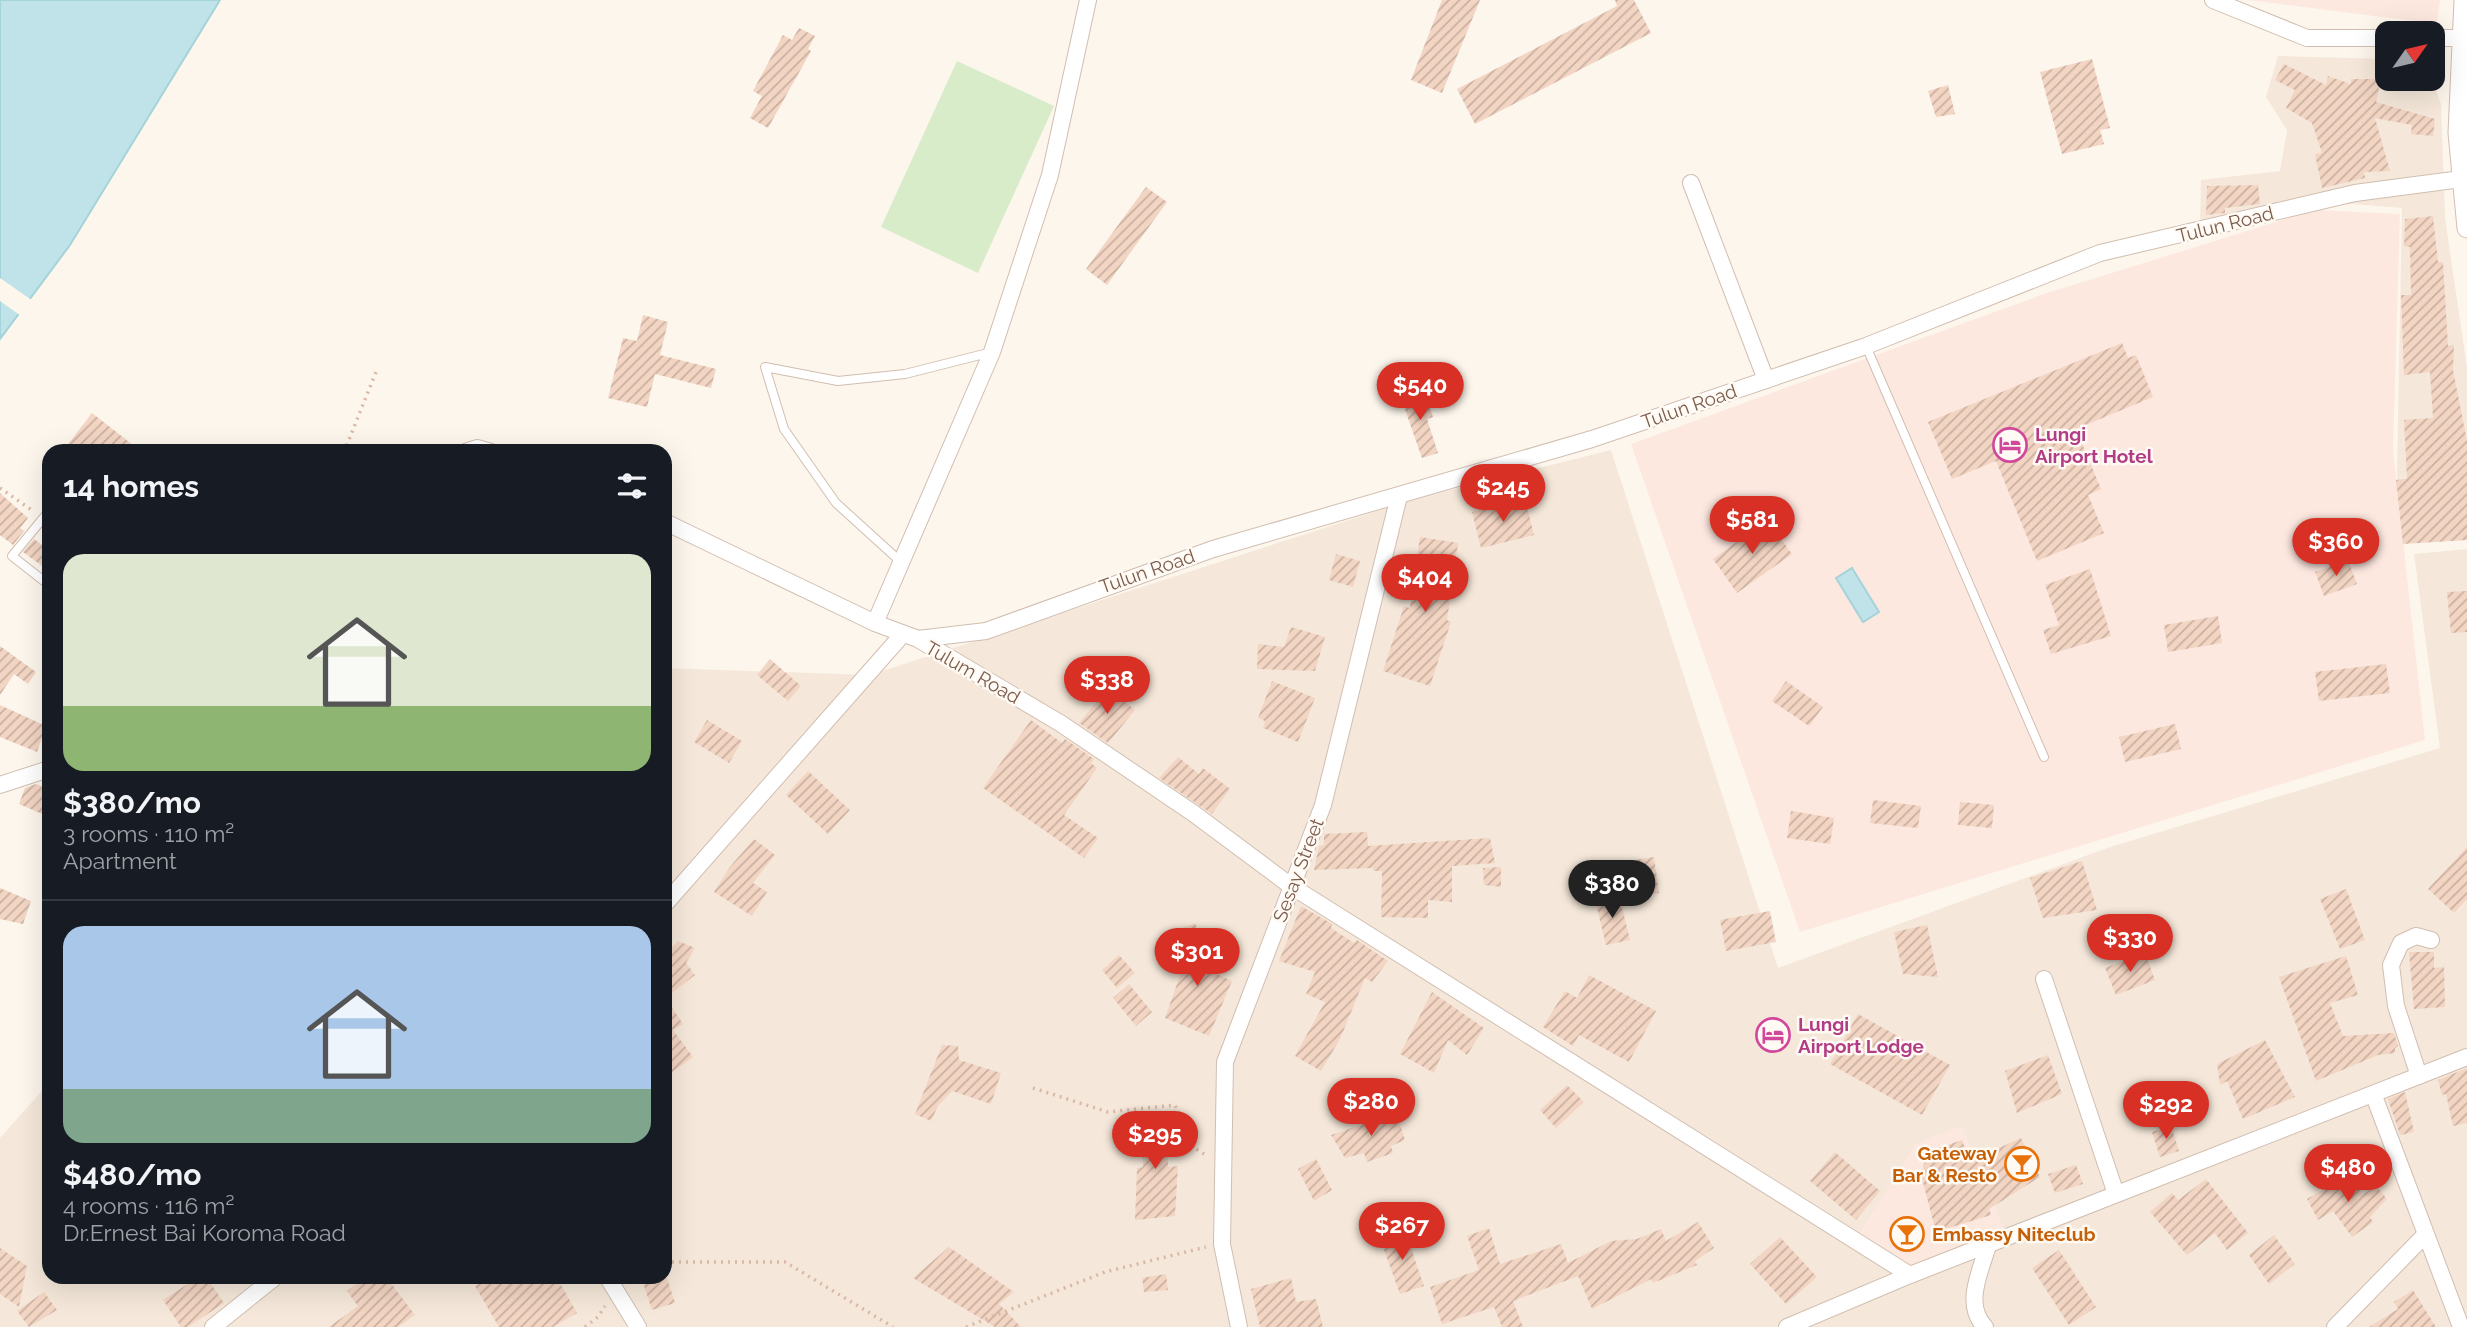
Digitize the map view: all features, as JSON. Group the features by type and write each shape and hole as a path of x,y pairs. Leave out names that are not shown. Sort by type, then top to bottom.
{"street":[{"path":"875,623 992,352 1049,175 1088,0"},
{"path":"2213,0 2307,38 2375,38"},
{"path":"2464,0 2458,133 2467,228"},
{"path":"2445,38 2461,38"},
{"name":"Tulun Road","path":"911,636 985,631 1213,549 1592,439 1866,346 2100,253 2355,193 2461,180"},
{"path":"1691,183 1766,380"},
{"name":"Sesay Street","path":"1239,1327 1222,1244 1225,1062 1323,805 1399,496"},
{"name":"Tulum Road","path":"672,526 875,623 911,636 1060,723 1192,813 1291,886 1910,1275"},
{"path":"672,896 911,636"},
{"path":"0,785 42,771"},
{"path":"2419,1076 2396,1006 2391,965 2401,943 2416,936 2431,940"},
{"path":"2044,979 2116,1195"},
{"path":"1787,1327 1910,1275 2374,1096 2467,1057"},
{"path":"2374,1096 2461,1327"},
{"path":"2336,1327 2425,1235"},
{"path":"1985,1327 1976,1318 1973,1299 1988,1245"},
{"path":"213,1327 267,1284"},
{"path":"612,1284 638,1327"}],"lane":[{"path":"1866,346 2044,757"},
{"path":"901,562 836,503 784,429 765,367 838,381 905,373 992,352"},
{"path":"42,520 12,556 42,580"}],"path":[{"path":"347,444 376,372"},
{"path":"0,488 42,518"},
{"path":"1033,1087 1108,1112 1175,1105 1193,1147 1224,1167"},
{"path":"966,1327 1105,1272 1222,1244"},
{"path":"672,1262 785,1262 893,1327"},
{"path":"585,1327 598,1317 605,1306"}],"shaded area":[{"path":"2249,0 2440,0 2437,21 2414,21"},
{"path":"2278,56 2375,59 2375,91 2436,91 2441,104 2445,218 2467,368 2467,468 2397,479 2402,208 2315,201 2200,226 2201,180 2280,171 2287,130 2266,97"},
{"path":"2315,210 2400,214 2393,449 2425,740 1800,932 1631,444 2044,294"},
{"path":"1611,450 1778,968 2110,847 2440,748 2414,554 2467,549 2467,1327 0,1327 0,1138 42,1091 42,1284 672,1284 672,668 870,675 1414,499"},
{"name":"Embassy Niteclub","path":"1962,1126 2005,1232 1908,1266 1858,1235 1917,1143"}],"green space":[{"path":"957,61 1054,106 978,273 881,227"}],"water":[{"path":"0,0 220,0 70,245 0,339"},
{"path":"1852,568 1879,612 1863,622 1836,578"}],"pier":[{"path":"0,278 33,301 21,316 0,301"}],"building":[{"path":"1442,0 1480,0 1442,93 1411,80"},
{"path":"1615,0 1634,0 1651,33 1475,124 1457,89 1617,6"},
{"path":"799,28 815,36 808,49 811,51 768,128 750,118 762,96 753,91 783,35 792,40"},
{"path":"2092,59 2110,128 2100,130 2104,144 2062,154 2040,72"},
{"path":"2284,64 2326,85 2328,76 2351,84 2351,79 2375,79 2375,91 2378,91 2376,102 2435,119 2433,136 2411,134 2412,125 2375,118 2390,171 2364,172 2365,178 2322,188 2315,154 2322,153 2312,123 2286,108 2295,90 2275,80"},
{"path":"1948,85 1955,114 1936,117 1928,91"},
{"path":"2258,185 2260,204 2225,208 2225,213 2206,215 2207,186"},
{"path":"1146,187 1167,202 1107,285 1086,269"},
{"path":"2433,216 2438,262 2443,262 2448,346 2454,345 2453,370 2467,441 2467,540 2403,544 2396,480 2407,478 2404,420 2433,418 2430,372 2404,375 2401,295 2411,295 2410,247 2404,246 2405,219"},
{"path":"643,315 668,322 660,355 716,369 711,388 655,374 647,407 608,398 623,338 637,341"},
{"name":"Lungi Airport Hotel","path":"2122,343 2128,358 2136,355 2153,397 2076,429 2101,489 2088,495 2104,533 2037,561 1996,461 1952,479 1928,422"},
{"path":"1424,390 1433,417 1427,419 1438,453 1422,458 1401,398"},
{"path":"92,413 132,444 68,444"},
{"path":"0,493 28,518 20,528 24,531 13,545 0,535"},
{"path":"1525,499 1534,535 1481,548 1472,512"},
{"path":"1767,520 1792,554 1737,593 1713,559"},
{"path":"1420,537 1458,543 1447,620 1451,622 1430,686 1383,671 1404,606 1410,608"},
{"path":"34,539 42,545 42,566 23,552"},
{"path":"1336,554 1360,561 1353,587 1329,580"},
{"path":"2348,560 2357,584 2324,596 2315,572"},
{"path":"2090,569 2111,636 2051,654 2043,630 2059,625 2045,585"},
{"path":"2467,591 2467,632 2451,633 2447,592"},
{"path":"2218,616 2222,643 2168,652 2164,625"},
{"path":"1291,627 1325,637 1315,671 1257,669 1258,644 1284,647"},
{"path":"0,646 36,672 28,684 14,674 0,695"},
{"path":"770,659 801,686 788,701 757,675"},
{"path":"2386,664 2390,693 2319,701 2315,672"},
{"path":"1272,681 1315,698 1298,742 1263,728 1265,721 1258,718"},
{"path":"1786,681 1823,707 1809,726 1772,701"},
{"path":"1108,688 1135,710 1108,743 1079,723"},
{"path":"0,705 42,724 42,738 37,752 0,737"},
{"path":"707,720 742,741 729,763 694,742"},
{"path":"1031,720 1062,743 1065,739 1094,759 1091,763 1097,768 1064,815 1098,838 1084,858 983,788"},
{"path":"2175,724 2181,749 2125,762 2119,737"},
{"path":"1178,757 1199,774 1203,768 1230,789 1212,814 1159,778"},
{"path":"808,771 850,810 828,834 786,795"},
{"path":"36,784 42,786 42,814 19,804 25,788"},
{"path":"1873,800 1921,806 1918,828 1870,823"},
{"path":"1960,802 1994,805 1992,828 1958,825"},
{"path":"1791,811 1834,818 1830,844 1787,838"},
{"path":"1367,832 1368,846 1490,838 1495,863 1452,866 1452,902 1428,900 1428,918 1381,917 1382,871 1373,871 1373,868 1314,870 1319,846 1324,845 1324,834"},
{"path":"754,839 775,855 753,883 767,892 752,916 714,892 729,868"},
{"path":"2467,847 2467,899 2454,913 2428,889"},
{"path":"1654,857 1659,893 1634,897 1628,861"},
{"path":"2082,861 2097,910 2043,918 2030,878"},
{"path":"1501,867 1501,887 1484,885 1483,868"},
{"path":"0,888 31,901 23,924 0,919"},
{"path":"2346,889 2365,940 2340,949 2320,899"},
{"path":"1619,895 1630,940 1606,945 1595,900"},
{"path":"1301,906 1332,924 1331,928 1354,943 1357,940 1388,961 1372,982 1365,978 1340,1039 1321,1071 1295,1056 1325,1002 1306,994 1315,972 1279,961"},
{"path":"1770,911 1776,942 1726,951 1720,920"},
{"path":"1195,923 1211,965 1208,970 1232,981 1209,1036 1165,1018 1188,953 1178,930"},
{"path":"1927,925 1938,977 1903,974 1894,932"},
{"path":"678,941 695,948 686,963 695,975 672,993 672,947"},
{"path":"2409,952 2434,952 2434,968 2444,967 2445,1007 2414,1009"},
{"path":"2145,953 2155,980 2116,995 2105,968"},
{"path":"1119,955 1135,973 1117,988 1102,970"},
{"path":"2346,956 2358,995 2330,1003 2343,1036 2394,1033 2398,1046 2395,1053 2378,1055 2316,1081 2279,977"},
{"path":"1589,975 1656,1011 1629,1062 1579,1035 1573,1046 1543,1027 1565,991 1577,998"},
{"path":"1129,984 1152,1012 1136,1026 1113,998"},
{"path":"1432,992 1484,1028 1467,1055 1448,1040 1434,1073 1400,1054"},
{"path":"672,1008 683,1024 673,1030 693,1057 672,1072"},
{"path":"1858,1014 1950,1065 1922,1115 1830,1064"},
{"path":"2265,1040 2295,1097 2243,1119 2227,1081 2220,1085 2217,1064"},
{"path":"942,1045 958,1046 959,1060 1001,1073 991,1104 952,1091 938,1106 931,1121 915,1114"},
{"path":"2048,1055 2062,1094 2017,1113 2005,1071"},
{"path":"2467,1068 2467,1123 2453,1126 2446,1094 2442,1095 2438,1080"},
{"path":"1567,1085 1584,1102 1556,1128 1540,1110"},
{"path":"2405,1092 2414,1132 2400,1135 2388,1099"},
{"path":"1166,1111 1168,1167 1178,1166 1175,1216 1135,1220 1137,1168 1143,1167 1141,1112"},
{"path":"1396,1113 1405,1140 1391,1146 1393,1153 1367,1162 1364,1153 1345,1158 1331,1135"},
{"path":"2171,1126 2179,1151 2160,1157 2152,1132"},
{"path":"2021,1138 2040,1177 1989,1209 1991,1215 1936,1232 1921,1175 1927,1152 1962,1140 1970,1161"},
{"path":"1835,1152 1880,1191 1856,1220 1810,1181"},
{"path":"1316,1159 1332,1190 1314,1201 1298,1169"},
{"path":"2076,1165 2083,1184 2055,1193 2048,1174"},
{"path":"2351,1174 2362,1195 2376,1186 2387,1199 2370,1217 2373,1222 2352,1237 2333,1211 2318,1220 2307,1199"},
{"path":"2206,1179 2248,1233 2227,1250 2215,1233 2187,1255 2150,1212 2172,1193 2178,1200"},
{"path":"1698,1222 1714,1248 1695,1261 1697,1265 1653,1283 1651,1279 1592,1309 1578,1276 1513,1301 1523,1327 1502,1327 1494,1307 1442,1324 1430,1287 1479,1270 1467,1236 1489,1228 1500,1264 1561,1244 1568,1263 1611,1241 1637,1239 1661,1229 1666,1241"},
{"path":"1405,1231 1424,1286 1400,1294 1380,1239"},
{"path":"2274,1235 2295,1264 2269,1284 2249,1255"},
{"path":"1780,1237 1817,1277 1786,1304 1750,1264"},
{"path":"949,1247 1014,1292 999,1304 1021,1327 995,1327 913,1278"},
{"path":"0,1248 27,1266 19,1307 0,1294"},
{"path":"2059,1250 2096,1307 2069,1325 2032,1268"},
{"path":"1166,1274 1168,1290 1144,1292 1142,1278"},
{"path":"1291,1278 1296,1302 1316,1299 1323,1327 1260,1327 1251,1289"},
{"path":"188,1284 211,1284 224,1303 188,1327 181,1327 163,1300"},
{"path":"357,1284 392,1284 415,1315 398,1327 329,1327 358,1306 347,1291"},
{"path":"560,1284 577,1313 553,1327 499,1327 475,1286"},
{"path":"643,1284 669,1284 675,1303 652,1310"},
{"path":"2413,1290 2436,1327 2369,1327 2398,1309 2394,1302"},
{"path":"44,1292 57,1310 29,1327 17,1311"}],"place":[{"name":"Lungi Airport Hotel","path":"2010,445"},
{"name":"Lungi Airport Lodge","path":"1773,1035"},
{"name":"Gateway Bar & Resto","path":"2022,1164"},
{"name":"Embassy Niteclub","path":"1907,1234"}]}
